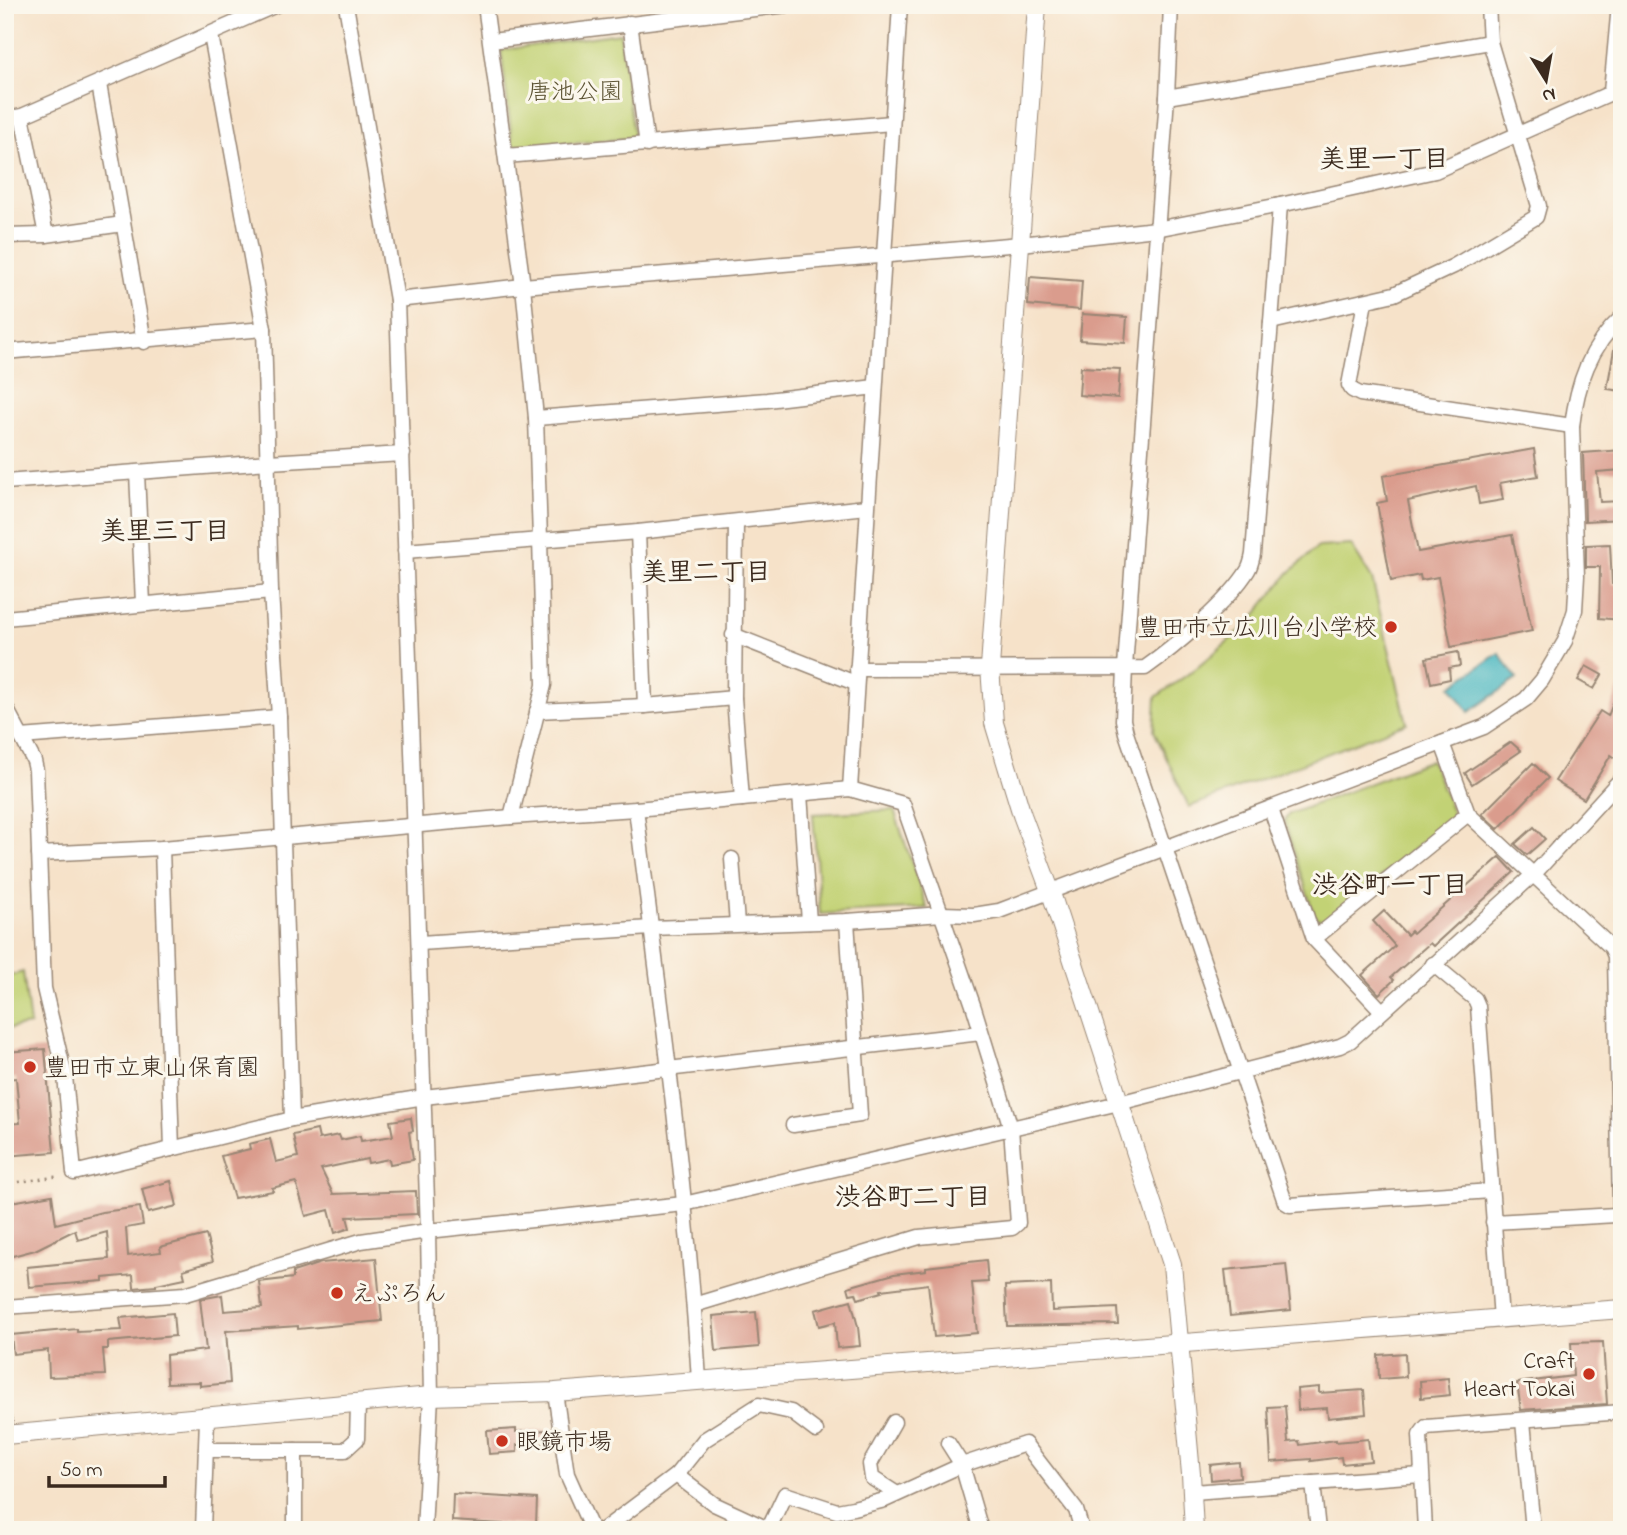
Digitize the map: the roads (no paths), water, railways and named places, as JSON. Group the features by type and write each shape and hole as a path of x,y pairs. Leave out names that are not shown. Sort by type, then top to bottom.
{"street":[{"path":"5,119 22,116 99,84 276,5"},
{"path":"346,5 397,300 428,1231 431,1396 424,1530"},
{"path":"485,5 523,286 536,418 540,539 544,685 511,817"},
{"path":"491,41 631,23 696,10 787,5"},
{"path":"850,789 900,5"},
{"path":"1037,5 990,667 994,723 1022,815 1051,893 1172,1264 1193,1492 1194,1530"},
{"path":"1171,5 1167,97 1123,720 1282,1197 1290,1205 1491,1191"},
{"path":"1271,322 1394,294 1454,266 1536,217 1539,206 1490,42 1488,5"},
{"path":"397,300 523,286 1021,244 1156,229 1435,171 1616,90 1619,5"},
{"path":"631,23 648,145"},
{"path":"211,35 264,330 271,593 279,717 292,1119"},
{"path":"1167,97 1490,42"},
{"path":"99,84 144,342"},
{"path":"22,116 46,235"},
{"path":"506,156 892,123"},
{"path":"733,635 856,676 990,667 1145,668 1162,656 1221,603 1250,568 1280,205"},
{"path":"5,236 46,235 123,225"},
{"path":"1365,302 1349,385 1352,390 1360,394 1572,426"},
{"path":"420,943 651,928 847,921 942,914 974,915 999,911 1484,727 1526,699 1542,680 1565,641 1577,595 1572,426 1579,383 1593,352 1622,317"},
{"path":"5,352 264,330"},
{"path":"536,418 767,400 875,387"},
{"path":"5,482 403,454"},
{"path":"137,473 143,603"},
{"path":"405,551 638,532 866,506"},
{"path":"736,522 734,698 742,799"},
{"path":"638,532 645,706"},
{"path":"5,618 271,593"},
{"path":"537,711 645,706 734,698"},
{"path":"5,706 36,770 44,988 65,1076 74,1173 292,1119 424,1097 981,1033"},
{"path":"21,737 279,717"},
{"path":"1442,743 1468,814 1612,947 1615,956 1620,1209 1616,1215 1493,1222"},
{"path":"5,1307 185,1294 361,1241 428,1231 684,1204 1119,1103 1340,1046 1350,1041 1534,874 1622,778"},
{"path":"39,853 162,848 850,789 903,804 942,914 1011,1128 1017,1223 1012,1228 919,1237 694,1305"},
{"path":"800,794 809,922"},
{"path":"636,809 684,1204 699,1380"},
{"path":"1271,809 1314,939 1381,1011"},
{"path":"1314,939 1468,814"},
{"path":"162,848 172,1149"},
{"path":"733,859 737,924"},
{"path":"793,1125 860,1115 847,921"},
{"path":"1433,964 1475,999 1478,1006 1501,1319"},
{"path":"6,1431 207,1418 431,1396 555,1392 1622,1309"},
{"path":"555,1392 567,1474 592,1530"},
{"path":"206,1450 345,1450 357,1438 358,1405"},
{"path":"603,1530 676,1475 704,1440 759,1405 791,1412 816,1431"},
{"path":"1425,1530 1420,1435 1426,1427 1622,1412"},
{"path":"203,1530 207,1418"},
{"path":"1523,1421 1533,1530"},
{"path":"894,1422 870,1464 870,1470 872,1478 897,1494"},
{"path":"948,1443 962,1465 981,1530"},
{"path":"676,1475 714,1504 768,1529 785,1494 836,1511 871,1504 962,1465 1025,1444 1076,1510 1082,1530"},
{"path":"295,1450 295,1530"},
{"path":"1193,1492 1421,1475"},
{"path":"1313,1483 1318,1530"}],"water":[{"path":"1499,653 1517,679 1469,712 1451,686"}],"place":[{"name":"豊田市立広川台小学校","path":"1391,627"},
{"name":"豊田市立東山保育園","path":"30,1067"},
{"name":"えぷろん","path":"337,1293"},
{"name":"Craft Heart Tokai","path":"1589,1374"},
{"name":"眼鏡市場","path":"502,1441"}],"district":[{"name":"美里一丁目","path":"1384,158"},
{"name":"美里三丁目","path":"165,530"},
{"name":"美里二丁目","path":"706,571"},
{"name":"渋谷町一丁目","path":"1390,884"},
{"name":"渋谷町二丁目","path":"913,1196"}],"park label":[{"name":"唐池公園","path":"575,91"}]}
